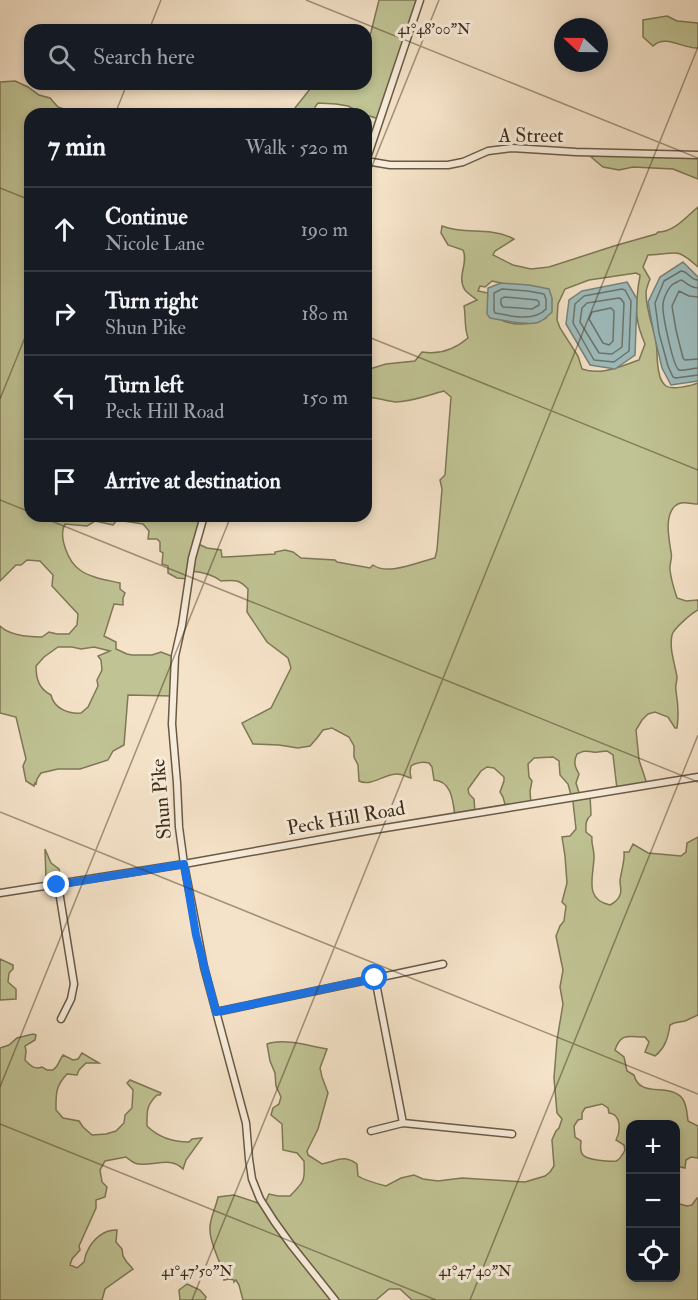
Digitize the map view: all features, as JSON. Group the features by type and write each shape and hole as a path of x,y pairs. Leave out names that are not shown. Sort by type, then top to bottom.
{"street":[{"path":"372,143 420,0"},
{"name":"A Street","path":"372,162 390,165 448,165 512,147 558,152 698,154"},
{"name":"Shun Pike","path":"202,522 192,558 175,656 172,724 179,827 196,935 246,1124 252,1179 260,1199 292,1246 335,1300"},
{"name":"Peck Hill Road","path":"0,893 698,777"},
{"path":"57,885 74,984 71,999 61,1019"},
{"path":"216,1012 443,964"},
{"path":"375,978 403,1123"},
{"path":"371,1131 403,1123 512,1134"}],"green space":[{"path":"379,0 418,0 379,119 372,117 372,108 352,108 318,103 315,108 295,108 309,90 372,90 372,28"},
{"path":"667,16 677,21 698,23 698,48 663,41 653,46 643,37 643,20"},
{"path":"15,81 24,85 24,90 32,90 50,98 61,108 24,108 24,522 93,522 87,526 65,524 63,535 65,548 80,570 94,577 120,583 120,589 125,593 123,605 114,604 104,636 116,642 116,649 127,654 152,655 161,652 174,657 172,696 128,695 124,745 113,751 108,760 80,769 58,769 41,773 34,786 26,781 23,766 26,759 16,717 0,713 0,626 14,634 26,636 42,637 49,632 69,634 77,625 78,614 52,586 53,575 40,561 27,560 21,565 16,565 0,581 0,82","holes":["58,647 81,649 94,647 110,651 98,656 102,670 97,680 98,686 88,707 81,713 72,713 55,704 51,695 41,687 36,666"]},
{"path":"608,153 698,154 698,179 673,169 633,167 619,170 603,167 591,157"},
{"path":"698,207 698,267 684,256 674,253 648,255 643,267 650,279 646,299 656,341 661,380 666,386 673,388 698,383 698,504 677,504 668,522 670,570 677,598 686,601 698,600 698,610 679,625 673,632 671,640 677,677 677,728 668,717 655,712 648,714 636,730 639,760 647,784 617,789 613,755 607,751 582,752 577,754 575,762 579,774 576,783 580,796 590,795 591,815 587,821 586,832 592,837 594,856 592,886 596,898 602,902 610,905 619,897 624,852 629,852 633,844 648,853 681,856 686,852 687,843 698,837 698,1015 670,1025 666,1042 655,1056 645,1052 649,1042 645,1037 623,1038 615,1050 624,1057 627,1071 634,1075 642,1086 648,1089 670,1091 682,1098 686,1106 688,1121 698,1126 698,1158 691,1157 686,1160 685,1168 680,1167 680,1120 626,1120 626,1282 680,1282 680,1204 692,1205 698,1198 698,1300 412,1300 400,1289 389,1289 376,1300 243,1300 236,1280 234,1282 229,1279 224,1280 210,1230 218,1197 234,1195 264,1205 269,1194 290,1196 304,1176 304,1161 297,1153 283,1150 282,1124 271,1115 281,1097 270,1061 267,1044 270,1043 292,1042 327,1049 320,1068 328,1093 318,1129 307,1151 308,1155 322,1164 348,1159 357,1164 358,1176 386,1186 401,1178 414,1175 438,1181 462,1178 525,1182 545,1176 550,1172 554,1166 552,1140 562,1119 557,1113 554,1078 563,1004 560,987 563,970 556,936 564,921 566,906 562,902 567,883 562,837 570,836 576,829 568,784 560,775 559,761 553,757 534,758 528,764 529,777 532,781 531,804 506,808 500,792 504,777 494,768 487,767 481,771 468,789 474,799 475,812 455,816 448,788 440,781 434,780 429,763 420,762 411,766 411,778 397,774 368,782 359,781 354,746 349,737 332,728 323,730 310,746 298,748 253,744 242,723 271,708 291,668 288,658 267,642 247,612 248,589 245,586 233,580 221,581 199,572 191,571 188,579 177,578 168,573 168,566 162,564 163,553 160,551 160,542 157,539 148,539 149,531 143,524 130,522 202,522 196,543 207,548 221,550 222,557 275,554 275,552 285,550 301,558 335,560 370,568 373,565 387,569 435,558 442,489 440,480 445,475 451,397 444,391 401,402 372,398 372,368 386,364 415,361 422,352 435,353 446,350 468,338 464,306 477,300 466,291 463,285 465,260 463,250 448,245 441,233 442,226 459,230 492,232 510,237 514,239 495,251 493,255 513,265 531,269 549,267 664,232 680,223","holes":["636,273 640,275 637,311 638,323 645,344 639,360 604,371 582,369 578,356 557,320 558,304 565,289 589,280","492,281 505,284 551,306 546,318 522,324 510,323 498,318 488,308 488,293 478,291 480,286 485,287","602,1104 608,1108 609,1113 616,1116 618,1120 619,1132 616,1140 624,1145 625,1150 616,1161 585,1157 582,1153 581,1141 575,1137 574,1126 578,1120 582,1119 585,1108"]},
{"path":"100,522 115,522 113,525"},
{"path":"45,849 51,863 59,869 62,882 45,886"},
{"path":"0,959 13,965 8,982 16,989 16,999 0,1000"},
{"path":"36,1035 35,1040 25,1046 25,1060 34,1067 53,1070 63,1055 73,1060 78,1059 82,1053 99,1063 86,1063 77,1075 67,1074 60,1083 56,1095 56,1110 63,1118 79,1121 92,1135 116,1131 124,1123 125,1115 132,1108 133,1090 127,1083 130,1080 161,1093 153,1099 148,1109 147,1126 151,1130 178,1141 189,1142 192,1139 202,1138 186,1160 183,1169 168,1162 137,1164 126,1157 105,1161 100,1170 102,1182 107,1187 105,1197 96,1200 96,1208 79,1246 80,1250 70,1265 77,1268 84,1262 86,1253 95,1240 103,1233 117,1230 116,1242 133,1269 105,1289 102,1300 0,1300 0,1048 9,1045 17,1038"},
{"path":"187,1284 200,1290 206,1297 205,1300 180,1300 179,1290"}],"water":[{"path":"683,262 698,277 698,381 671,385 662,368 648,302 660,277"},
{"path":"627,282 637,299 635,355 615,369 590,365 566,324 569,300 582,291"},
{"path":"501,283 549,289 552,298 552,312 545,319 536,323 490,318 487,314 488,288"}],"route":[{"path":"57,885 184,864 196,935 216,1012 375,978"}]}
